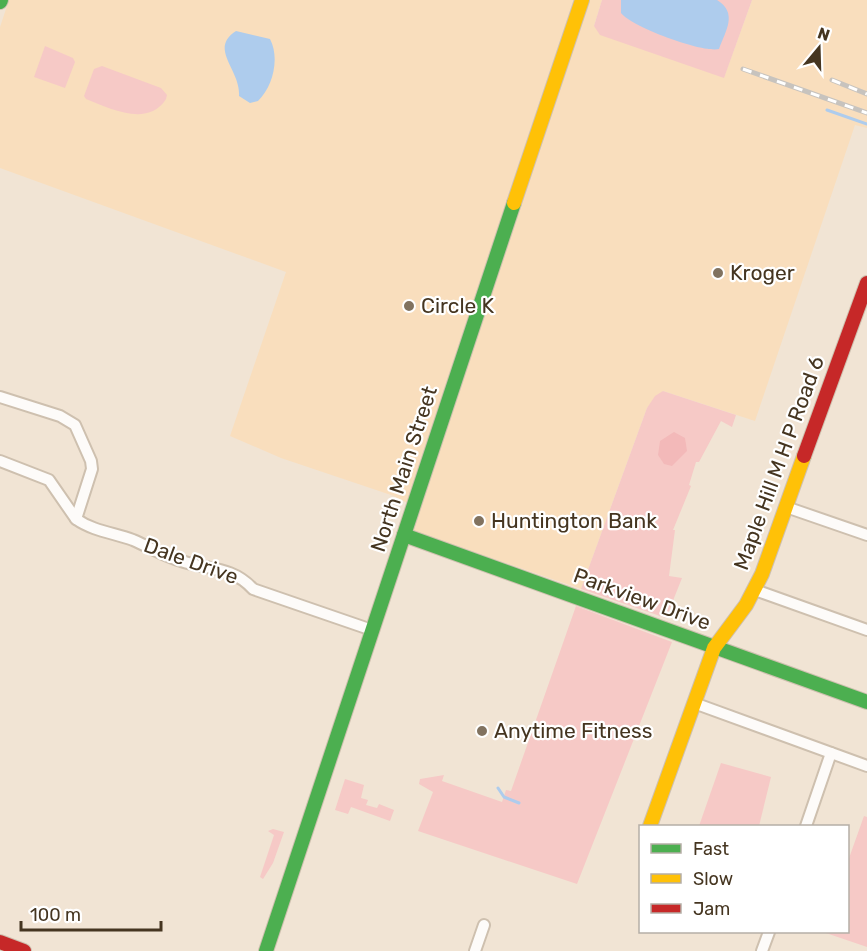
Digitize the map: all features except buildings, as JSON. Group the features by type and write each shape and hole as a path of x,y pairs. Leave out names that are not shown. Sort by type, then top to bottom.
{"street":[{"name":"North Main Street","path":"266,951 582,0"},
{"name":"Maple Hill M H P Road 6","path":"650,825 714,648 754,590 867,283"},
{"path":"0,397 67,419 75,425 91,460 92,469 76,519"},
{"path":"0,461 49,480 76,519"},
{"path":"786,507 867,535"},
{"name":"Dale Drive","path":"76,519 181,561 221,568 244,579 253,589 372,630"},
{"name":"Parkview Drive","path":"404,535 867,702"},
{"path":"754,590 867,630"},
{"path":"694,703 867,766"},
{"path":"806,825 831,753"},
{"path":"475,951 484,925"},
{"path":"762,951 769,933"},
{"path":"0,942 24,951"}],"shaded area":[{"path":"9,0 602,0 594,26 724,77 752,0 867,0 867,128 855,125 755,421 663,391 647,408 581,589 413,531 420,509 391,495 281,458 230,436 286,272 0,168 0,27"},
{"path":"602,0 752,0 724,78 600,35 594,26"},
{"path":"45,46 73,58 75,62 65,88 34,77"},
{"path":"102,66 161,88 167,95 166,99 158,108 139,114 117,111 86,99 84,96 94,69"},
{"path":"663,391 736,415 732,427 721,421 699,462 696,462 689,485 691,486 673,530 675,530 669,576 682,578 666,618 581,589 647,408 655,396"},
{"path":"674,432 685,438 687,451 672,466 664,464 658,455 660,441"},
{"path":"576,606 672,642 577,884 418,831 433,792 419,784 420,779 444,775 442,781 502,802 506,790 511,791"},
{"path":"721,763 771,777 759,825 699,825"},
{"path":"345,779 364,785 361,798 368,800 366,805 377,808 379,804 394,810 390,821 351,807 348,814 335,810"},
{"path":"864,816 867,817 867,947 826,933 849,933 849,858"},
{"path":"273,829 284,832 273,863 263,879 260,877 274,835 268,831"}],"water":[{"path":"621,0 717,0 727,10 729,16 727,29 719,49 683,43 652,32 628,19 621,13"},
{"path":"236,31 270,39 273,47 275,63 271,80 258,101 250,103 239,96 238,86 225,53 228,38"}],"waterway":[{"path":"827,110 867,124"},
{"path":"498,788 504,797 519,803"}],"railway":[{"path":"743,69 867,113"},
{"path":"832,80 867,94"}],"traffic: fast":[{"path":"266,951 514,203"},
{"path":"404,535 867,702"}],"traffic: slow":[{"path":"514,203 582,0"},
{"path":"650,825 714,648 746,605 762,574 804,456"}],"traffic: jam":[{"path":"804,456 867,283"},
{"path":"0,942 24,951"}],"place":[{"name":"Kroger","path":"718,273"},
{"name":"Circle K","path":"409,306"},
{"name":"Huntington Bank","path":"479,521"},
{"name":"Anytime Fitness","path":"482,731"}]}
